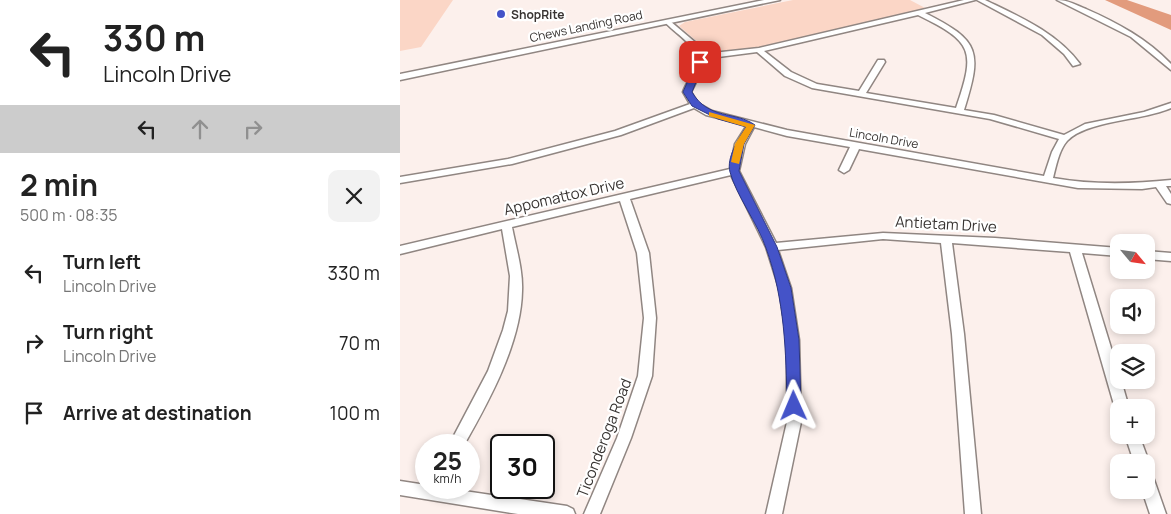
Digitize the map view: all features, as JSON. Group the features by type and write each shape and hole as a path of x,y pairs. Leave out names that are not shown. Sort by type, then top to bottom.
{"main road":[{"name":"Chews Landing Road","path":"400,76 776,0"}],"street":[{"path":"699,57 759,50 972,0"},
{"path":"980,0 1047,35 1066,50 1076,64"},
{"path":"1060,0 1125,29 1160,56 1171,68"},
{"path":"920,13 958,33 969,43 974,57 971,76 959,111"},
{"path":"400,180 509,162 618,133 695,105 688,92 700,62 699,57 692,44 668,22"},
{"path":"759,50 788,74 830,90 959,111 1021,125 1065,138"},
{"path":"861,95 881,62"},
{"name":"Lincoln Drive","path":"695,105 715,115 751,125 856,146 1048,180 1111,186 1171,183"},
{"path":"1048,180 1050,169 1065,138 1081,129 1157,113 1171,106"},
{"path":"751,125 740,144 734,171 772,247 785,288 793,340 794,422 774,514"},
{"path":"844,170 856,146"},
{"name":"Appomattox Drive","path":"400,250 734,171"},
{"path":"1159,184 1171,201"},
{"name":"Ticonderoga Road","path":"592,514 624,438 645,376 650,318 644,262 624,197"},
{"path":"462,434 493,372 511,325 516,292 506,224"},
{"name":"Antietam Drive","path":"772,247 883,236 1110,251"},
{"path":"946,239 958,334 973,514"},
{"path":"1074,249 1119,399"},
{"path":"1155,256 1171,257"},
{"path":"400,488 415,489"},
{"path":"480,499 567,514"},
{"path":"1153,499 1158,514"}],"shaded area":[{"path":"400,0 453,0 421,47 400,51"},
{"path":"793,0 910,0 927,9 751,49 711,53 704,51 700,44 679,26 685,22"},
{"path":"1105,0 1127,0 1171,15 1171,30"}],"slow traffic":[{"path":"712,114 751,125 740,144 736,162"}],"place":[{"name":"ShopRite","path":"501,14"}],"route":[{"path":"700,62 689,85 688,92 695,105 709,113 751,125 740,144 734,171 772,247 785,288 793,340 794,406"}]}
